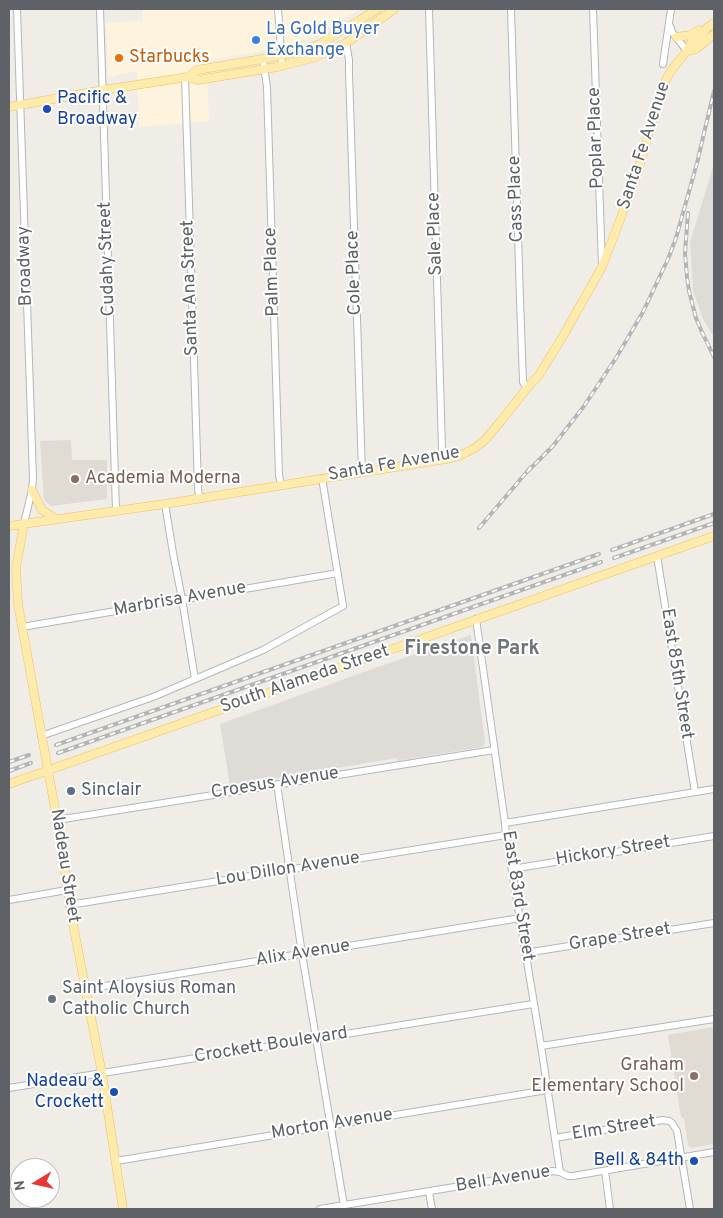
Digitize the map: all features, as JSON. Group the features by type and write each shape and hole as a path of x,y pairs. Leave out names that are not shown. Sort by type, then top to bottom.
{"main road":[{"path":"186,77 197,70 263,60 310,48 347,29 377,9"},
{"path":"9,107 186,77 198,80 282,66 313,58 346,43 394,9"},
{"path":"676,37 691,35 711,25"},
{"name":"Santa Fe Avenue","path":"9,526 165,504 444,459 459,456 475,448 485,440 539,374 602,267 636,178 663,88 673,68 688,51 691,42 711,25"},
{"name":"Santa Fe Avenue","path":"688,51 696,49 714,34"},
{"path":"32,490 42,510 56,519"},
{"name":"Nadeau Street","path":"24,523 16,568 18,604 57,820 67,890 102,1074 123,1209"},
{"name":"South Alameda Street","path":"9,784 714,536"}],"street":[{"name":"Broadway","path":"18,9 33,478 24,523"},
{"name":"Cudahy Street","path":"100,9 116,510"},
{"path":"278,9 282,66"},
{"name":"Sale Place","path":"428,9 442,448 444,459"},
{"name":"Cass Place","path":"511,9 520,318 523,382 527,388"},
{"name":"Poplar Place","path":"593,9 602,267"},
{"path":"663,64 671,9"},
{"path":"669,23 676,37 688,51"},
{"name":"Cole Place","path":"346,43 349,60 362,472"},
{"name":"Palm Place","path":"263,60 268,97 280,484"},
{"name":"Santa Ana Street","path":"186,77 199,498"},
{"path":"41,736 153,697 263,650 343,606 322,478"},
{"path":"165,504 195,679"},
{"name":"East 85th Street","path":"657,556 695,792"},
{"name":"Marbrisa Avenue","path":"22,627 338,573"},
{"name":"East 83rd Street","path":"476,619 506,835 560,1172"},
{"name":"Croesus Avenue","path":"57,820 494,750"},
{"path":"277,784 302,954 344,1206"},
{"path":"505,823 714,789"},
{"name":"Lou Dillon Avenue","path":"70,905 506,835"},
{"name":"Hickory Street","path":"512,869 714,836"},
{"path":"9,900 67,890"},
{"name":"Alix Avenue","path":"86,989 520,918"},
{"name":"Grape Street","path":"526,953 714,923"},
{"name":"Crockett Boulevard","path":"9,1088 533,1004"},
{"path":"541,1046 714,1019"},
{"name":"Morton Avenue","path":"116,1161 547,1090"},
{"name":"Elm Street","path":"555,1138 663,1120 672,1123 677,1131 682,1158"},
{"name":"Bell Avenue","path":"320,1209 552,1172 573,1176 714,1152"},
{"path":"682,1158 690,1209"},
{"path":"605,1171 610,1209"},
{"path":"430,1192 432,1209"}],"shaded area":[{"path":"142,9 360,9 310,39 269,50 207,60 209,121 139,127 137,71 108,77 106,23 143,21"},
{"path":"714,164 714,337 703,319 693,291 690,242"},
{"name":"Academia Moderna","path":"71,440 72,460 107,460 107,499 51,506 44,500 40,441"},
{"path":"471,635 485,742 483,747 398,762 397,758 230,786 220,724"},
{"name":"Graham Elementary School","path":"714,1027 714,1144 691,1148 688,1145 684,1119 681,1117 668,1035"}],"railway":[{"path":"527,472 553,446 584,406 616,358 643,312 676,238 697,163 714,91"},
{"path":"688,213 685,253 689,291 696,318 714,357"},
{"path":"479,528 531,467"},
{"path":"612,550 714,514"},
{"path":"614,558 714,523"},
{"path":"56,745 599,554"},
{"path":"58,753 601,562"},
{"path":"9,762 29,755"},
{"path":"9,771 31,763"}],"place":[{"name":"La Gold Buyer Exchange","path":"256,40"},
{"name":"Starbucks","path":"119,58"},
{"name":"Pacific & Broadway","path":"47,109"},
{"name":"Academia Moderna","path":"75,479"},
{"name":"Sinclair","path":"71,791"},
{"name":"Saint Aloysius Roman Catholic Church","path":"52,999"},
{"name":"Graham Elementary School","path":"694,1076"},
{"name":"Nadeau & Crockett","path":"114,1092"},
{"name":"Bell & 84th","path":"694,1161"}],"district":[{"name":"Firestone Park","path":"472,650"}]}
